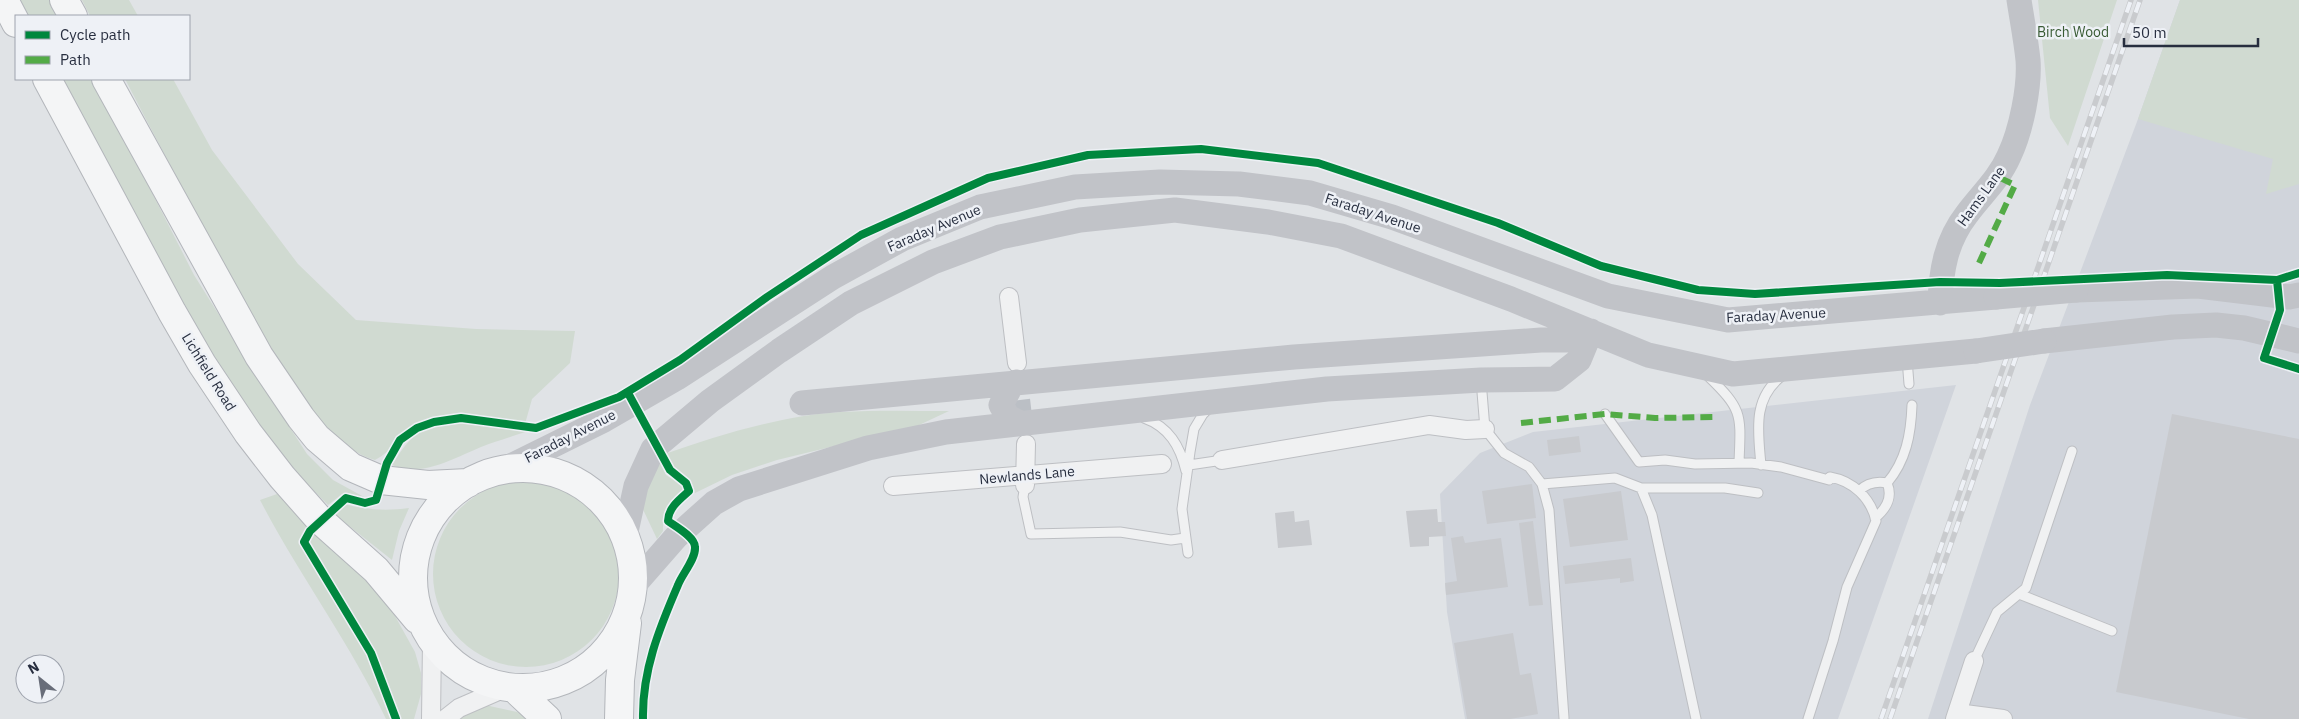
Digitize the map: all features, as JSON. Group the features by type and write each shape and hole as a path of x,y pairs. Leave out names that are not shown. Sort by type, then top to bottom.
{"highway":[{"path":"4,0 15,21"},
{"path":"64,0 72,15"},
{"name":"Lichfield Road","path":"48,80 172,312 202,364 248,433 282,477 320,520 376,570 450,662 475,678 510,689"},
{"path":"107,80 259,356 300,418 317,438 351,467 381,480 428,484 468,483"},
{"path":"428,634 415,602 412,585 413,563 419,541 430,518 448,497 468,483 503,470 541,469 566,476 586,488 615,517 625,536 632,558 634,585 628,614 620,680 618,719"},
{"path":"510,689 553,685 570,678 590,666 605,652 619,634 628,614"},
{"path":"510,689 547,719"}],"street":[{"name":"Hams Lane","path":"1940,303 1943,260 1951,240 1966,215 1998,177 2010,156 2020,124 2026,93 2028,62 2019,0"},
{"name":"Faraday Avenue","path":"503,470 604,420 677,378 833,277 902,239 980,207 1075,187 1180,182 1238,184 1310,193 1392,217 1608,296 1728,320 2076,290 2198,286 2278,296 2299,295"},
{"path":"625,536 636,486 653,449 703,406 779,351 851,303 932,262 1000,237 1080,220 1175,210 1268,222 1342,236 1429,267 1590,335 1648,355 1733,374 1976,351 2044,341 2173,327 2216,325 2244,328 2299,341"},
{"path":"1009,297 1016,373 1001,405 1008,418 1023,433 1025,480"},
{"path":"802,403 1016,373 1540,340 1590,335"},
{"path":"634,585 676,537 714,503 739,489 868,448 946,432 1023,433 1126,410 1327,390 1481,380 1555,379 1579,360 1590,335"},
{"path":"1219,460 1428,425 1466,430 1485,429"},
{"name":"Newlands Lane","path":"893,486 1025,480 1162,464"},
{"path":"428,634 431,719"},
{"path":"1974,661 1956,716 2003,719"},
{"path":"446,719 459,708 510,689"}],"lane":[{"path":"1907,358 1909,384"},
{"path":"1693,366 1705,373 1734,402 1740,418 1740,462"},
{"path":"1761,465 1757,422 1759,407 1769,388 1781,376 1796,368"},
{"path":"1481,380 1485,429 1504,453 1529,467 1542,484 1549,510 1564,718"},
{"path":"1188,553 1182,509 1194,429 1203,414 1217,401"},
{"path":"1887,483 1899,469 1907,446 1912,405"},
{"path":"1126,410 1154,422 1170,433 1181,450 1187,476"},
{"path":"1605,414 1639,462 1665,460 1695,464 1740,462 1781,467 1829,480 1830,477 1844,479 1859,491 1874,513 1875,518"},
{"path":"1974,661 1997,612 2026,588 2072,451"},
{"path":"1189,465 1219,460"},
{"path":"1542,484 1615,478 1641,488 1725,488 1758,493"},
{"path":"1025,480 1023,497 1031,534 1120,532 1171,540 1185,538"},
{"path":"1859,491 1864,486 1878,482 1887,483"},
{"path":"1808,719 1833,641 1847,587 1866,546 1875,518 1887,505 1890,491 1887,483"},
{"path":"1641,488 1652,515 1696,719"},
{"path":"2019,594 2112,631"}],"shaded area":[{"path":"2180,0 2299,0 2299,719 1928,719 2030,405 2138,119"},
{"path":"1956,385 1838,719 1465,719 1447,612 1440,494 1480,453 1533,432"}],"green space":[{"path":"17,0 53,0 60,15 24,15"},
{"path":"82,0 129,0 137,15 90,15"},
{"name":"Birch Wood","path":"2038,0 2117,0 2068,146 2050,118"},
{"path":"2180,0 2299,0 2299,184 2266,194 2273,159 2138,119"},
{"path":"60,80 95,80 194,275 285,420 307,454 333,480 364,497 342,494 328,505 297,474 266,436 210,355"},
{"path":"126,80 174,80 212,150 298,264 356,320 476,329 575,331 570,363 532,399 525,424 471,415 444,415 419,423 387,452 375,460 361,455 331,432 304,400 285,372 171,167"},
{"path":"854,411 949,411 917,426 777,460 732,475 695,493 665,454 729,433 797,417"},
{"path":"465,421 512,428 536,428 481,447 438,465 415,469 392,465 407,444 421,431 430,426"},
{"path":"660,463 666,475 680,484 685,491 668,508 664,519 663,531 657,539 639,501"},
{"path":"526,481 553,485 570,492 585,502 598,515 608,530 615,547 619,574 615,601 608,618 598,633 585,646 570,656 553,663 526,667 499,663 482,656 467,646 454,633 444,618 437,601 433,574 437,547 444,530 454,515 467,502 482,492 499,485"},
{"path":"277,494 329,547 357,571 390,607 415,652 421,673 421,694 414,719 386,719 357,663 260,500"},
{"path":"344,504 376,509 409,508 399,531 392,560 334,514"},
{"path":"485,705 517,712 529,719 456,719"}],"building":[{"path":"2172,414 2299,439 2299,719 2249,719 2116,692"},
{"path":"1579,436 1581,452 1549,456 1547,440"},
{"path":"1532,484 1536,518 1487,524 1482,491"},
{"path":"1621,491 1628,540 1570,547 1563,499"},
{"path":"1437,509 1438,522 1445,522 1446,536 1429,537 1429,546 1410,547 1406,511"},
{"path":"1294,511 1295,522 1309,520 1312,545 1278,548 1275,513"},
{"path":"1533,521 1543,605 1529,606 1519,523"},
{"path":"1463,536 1465,543 1501,538 1508,587 1446,595 1445,583 1457,581 1451,538"},
{"path":"1631,558 1634,581 1620,583 1620,578 1565,584 1563,566"},
{"path":"1513,633 1520,675 1531,673 1538,714 1510,719 1467,719 1454,643"}],"tunnel":[{"path":"1018,373 1025,434"}],"railway":[{"path":"1881,719 2131,0"},
{"path":"1890,719 2140,0"}],"marked path":[{"path":"1979,263 2015,185 1998,177"},
{"path":"1521,423 1605,414 1655,418 1716,417"}],"cycle path":[{"path":"396,719 371,653 304,542 310,531 346,498 365,503 376,500 387,463 400,440 417,428 434,422 461,418 536,428 619,397 680,360 767,297 861,235 988,178 1088,155 1201,149 1318,163 1498,223 1601,266 1698,290 1755,294 1940,282 2000,283 2167,275 2277,280 2299,273"},
{"path":"2277,280 2280,310 2264,358 2299,369"},
{"path":"628,393 670,470 686,483 689,491 672,508 668,521 692,539 695,547 695,552 664,618 653,650 645,684 643,719"}]}
